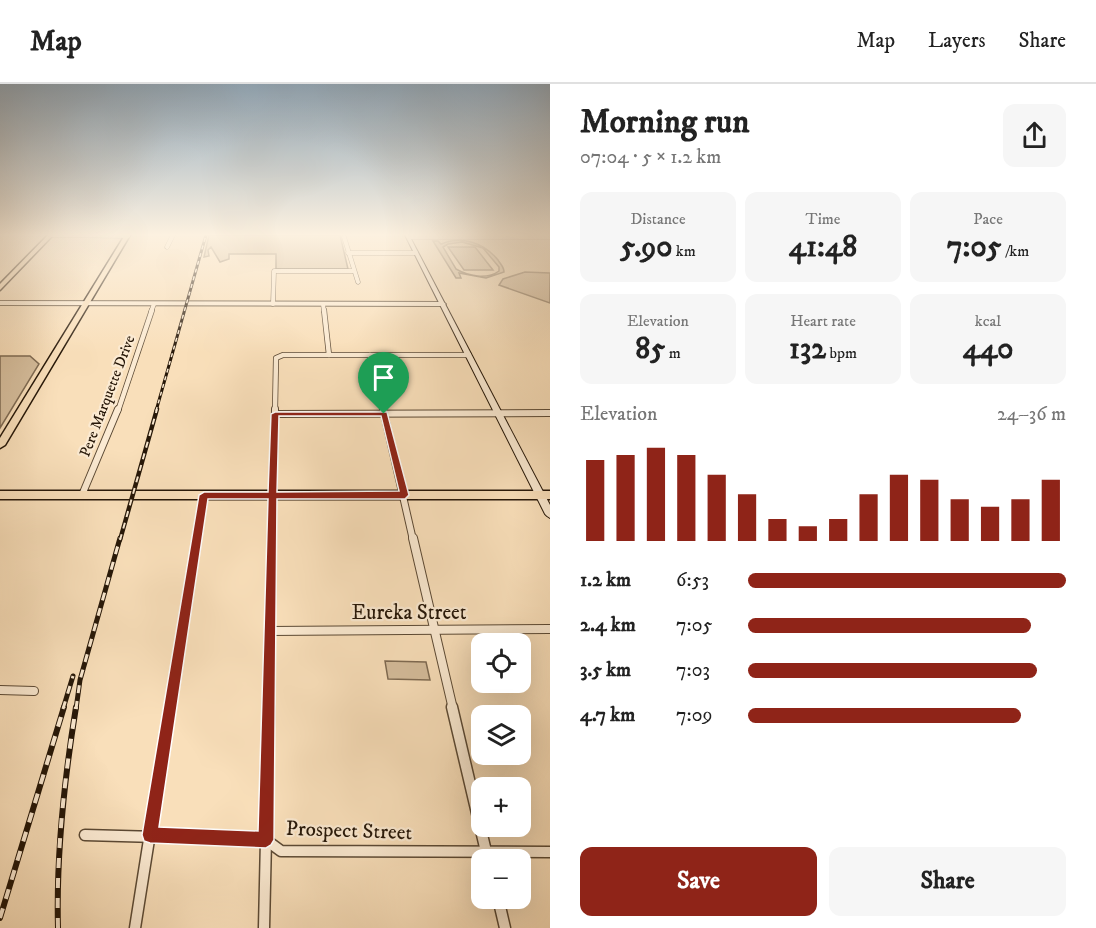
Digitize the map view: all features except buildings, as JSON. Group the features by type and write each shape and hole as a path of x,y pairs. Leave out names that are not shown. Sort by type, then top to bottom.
{"main road":[{"path":"0,288 13,274"},
{"path":"0,445 104,274"},
{"path":"428,274 499,414 545,495 550,514"},
{"path":"0,495 545,495"}],"street":[{"path":"273,304 274,274"},
{"path":"355,274 358,282"},
{"path":"0,303 443,304"},
{"name":"Pere Marquette Drive","path":"82,495 142,347 143,335 154,304"},
{"path":"323,304 329,356"},
{"path":"370,355 405,495 486,849"},
{"path":"264,928 276,358 279,356 469,355"},
{"path":"275,414 550,413"},
{"path":"135,928 204,495"},
{"name":"Eureka Street","path":"269,631 550,629"},
{"path":"0,690 34,691"},
{"name":"Prospect Street","path":"85,835 266,840 281,851 471,856"},
{"name":"Prospect Street","path":"531,853 550,852"},
{"path":"501,909 505,928"}],"shaded area":[{"path":"466,274 497,274 486,278"},
{"path":"517,274 550,274 550,303 499,285 503,279"},
{"path":"0,356 30,356 39,364 0,428"},
{"path":"385,661 426,662 430,680 388,679"}],"railway":[{"path":"156,411 195,274"},
{"path":"120,540 157,409"},
{"path":"76,709 80,680 120,538"},
{"path":"63,709 73,676"},
{"path":"0,918 64,707"},
{"path":"58,928 58,872 62,817 76,707"}],"route":[{"path":"384,414 275,414 273,495 204,495 150,835 266,840 273,495 405,495 384,414"}]}
